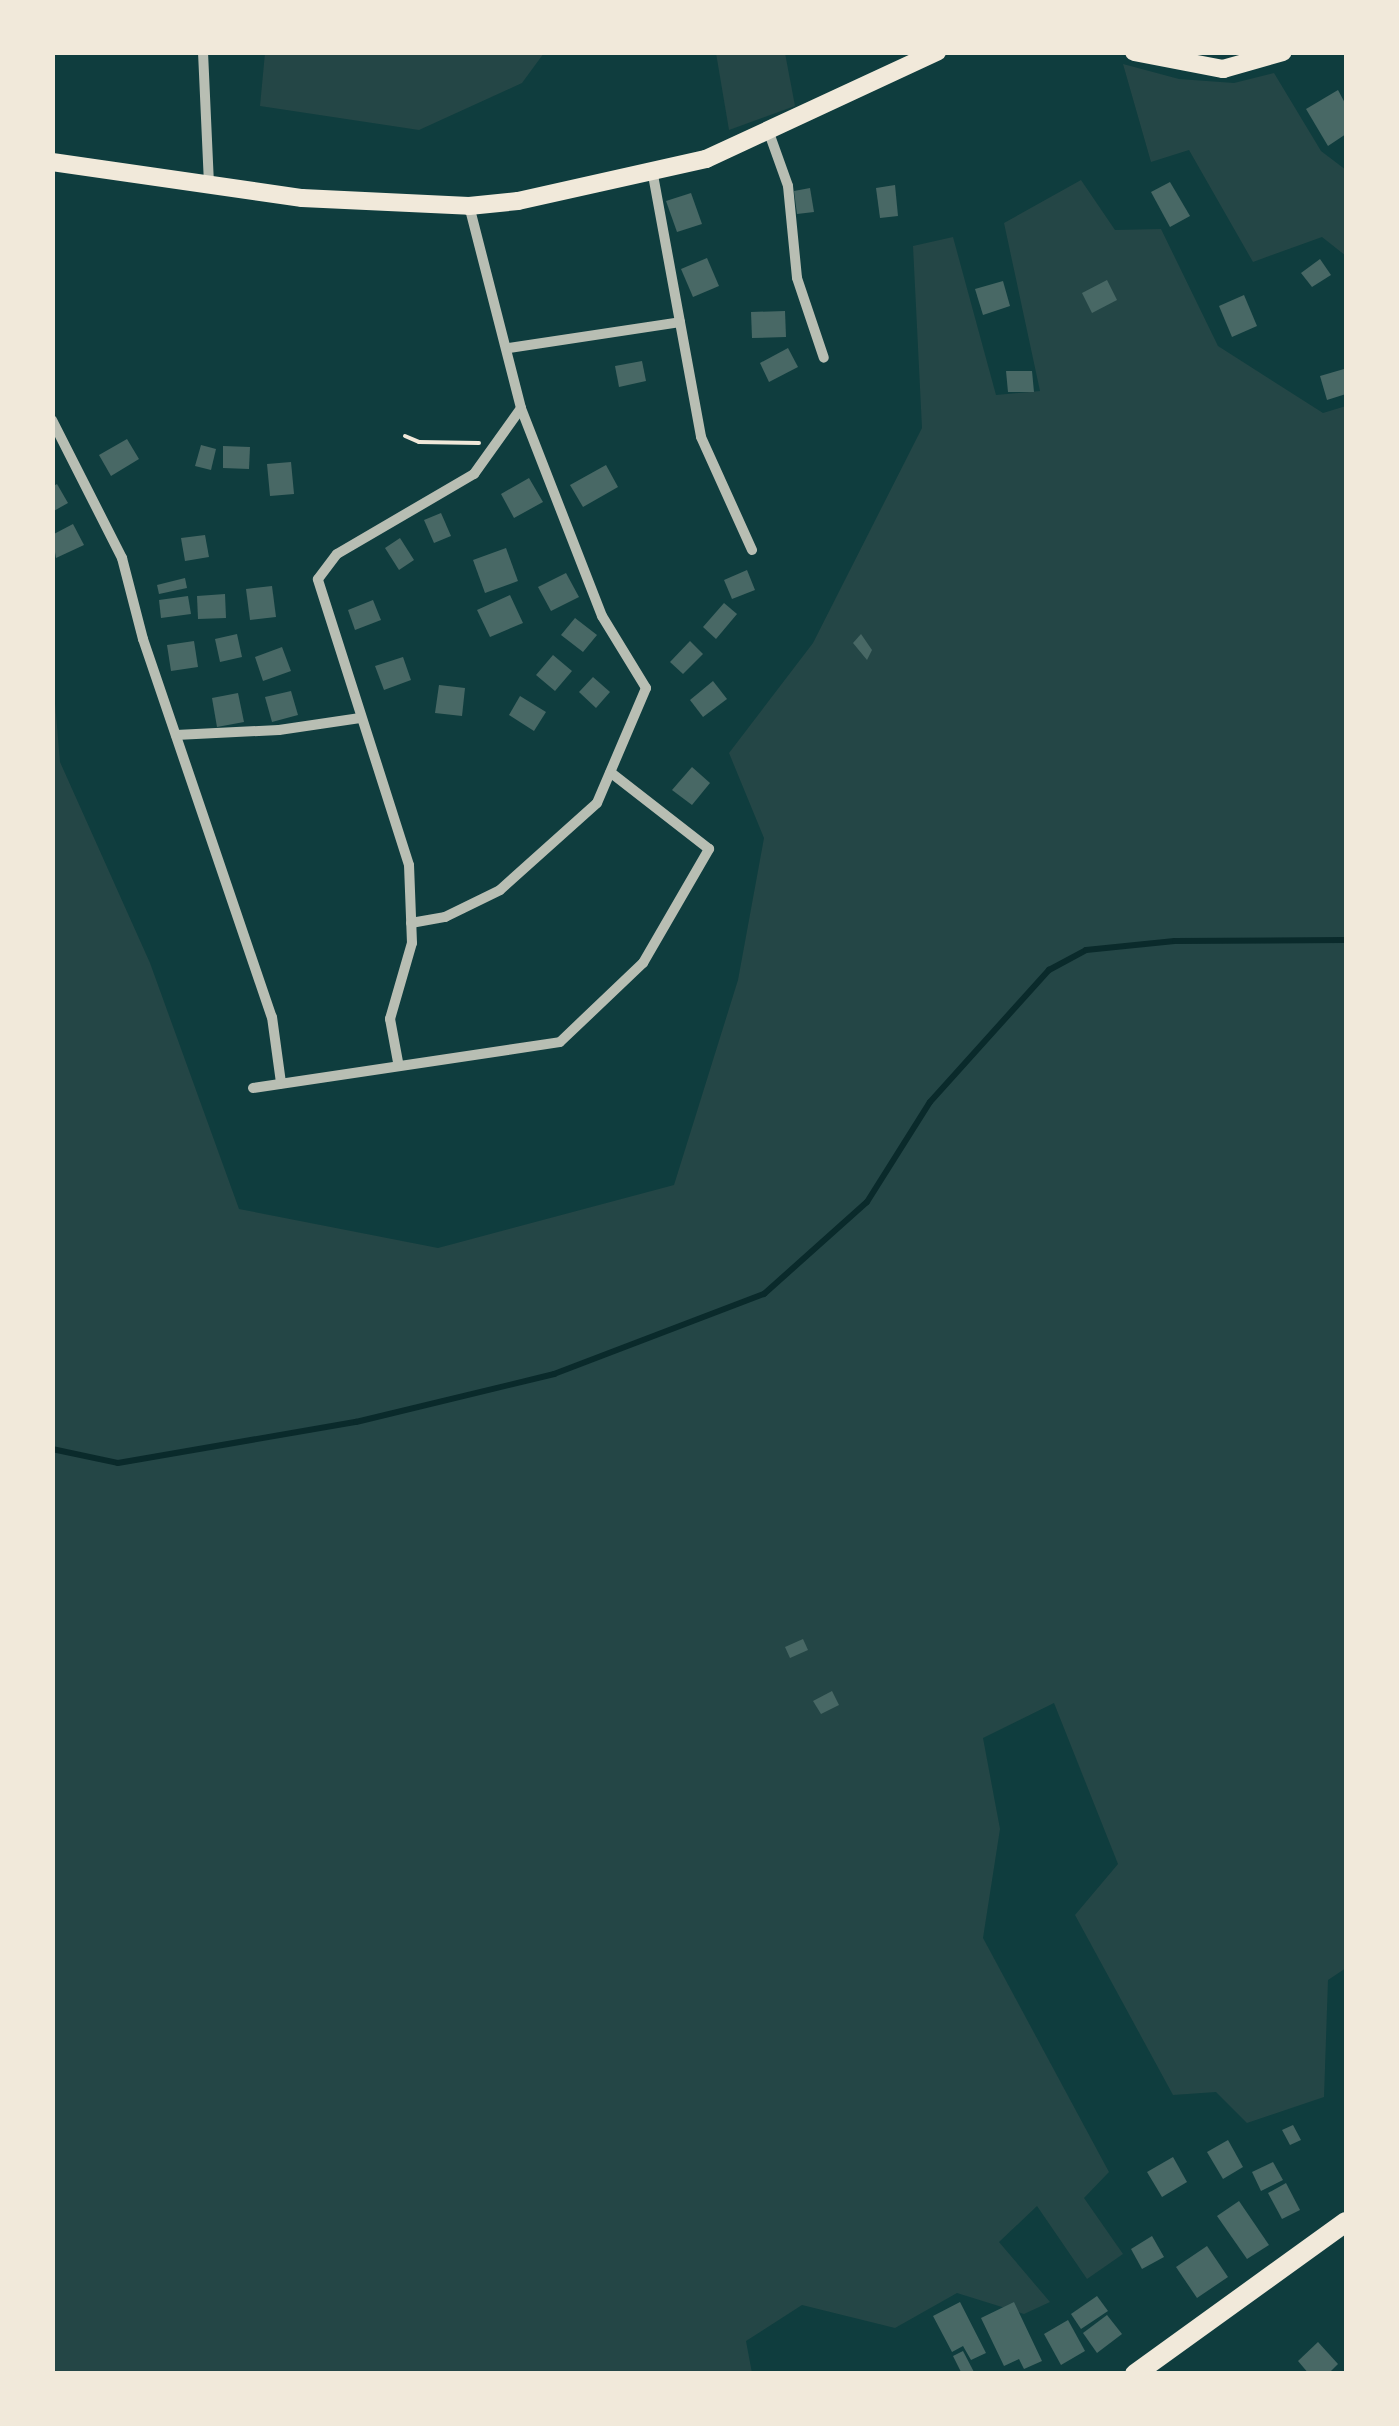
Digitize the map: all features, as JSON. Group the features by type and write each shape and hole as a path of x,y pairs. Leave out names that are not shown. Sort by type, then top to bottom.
{"main road":[{"path":"52,162 209,186 469,206 653,175 768,130 937,52"},
{"path":"1134,52 1223,69 1283,52"},
{"path":"1134,2374 1346,2222"}],"street":[{"path":"203,52 209,186"},
{"path":"768,130 788,186 797,278 824,358"},
{"path":"653,175 701,436 752,550"},
{"path":"412,923 468,907 523,875 598,803 646,688 602,616 521,408 509,348 469,206"},
{"path":"509,348 680,322"},
{"path":"398,1062 390,1019 412,943 409,866 319,594 323,567 474,474 501,444 521,408"},
{"path":"52,420 122,558 176,735 272,1017 281,1083"},
{"path":"176,735 279,730 360,718"},
{"path":"253,1088 398,1062 560,1042 643,963 709,849 610,772"}],"path":[{"path":"405,436 419,442 501,444"}],"shaded area":[{"path":"265,52 544,53 522,83 419,130 260,106"},
{"path":"716,53 785,53 795,106 729,130"},
{"path":"1123,64 1179,79 1234,83 1274,73 1321,151 1346,170 1346,256 1322,237 1253,262 1189,150 1151,162"},
{"path":"1081,180 1115,230 1161,229 1218,346 1323,413 1346,406 1346,1968 1328,1980 1324,2097 1247,2123 1216,2092 1173,2095 1075,1915 1118,1864 1054,1703 983,1738 1000,1829 983,1938 1109,2172 1084,2198 1123,2254 1087,2279 1037,2206 999,2242 1050,2302 1024,2314 957,2293 895,2328 802,2305 746,2341 752,2373 53,2373 52,667 60,762 150,963 239,1209 438,1248 674,1185 738,980 764,838 729,753 813,643 922,428 913,246 953,237 996,395 1040,391 1004,223"}],"building":[{"path":"1338,90 1346,105 1346,134 1328,146 1306,109"},
{"path":"1170,182 1190,216 1170,227 1151,192"},
{"path":"895,185 898,216 880,218 876,188"},
{"path":"810,188 814,212 797,214 794,191"},
{"path":"691,193 702,224 677,232 666,201"},
{"path":"707,258 719,286 693,297 681,269"},
{"path":"1320,259 1331,275 1312,287 1301,273"},
{"path":"1107,280 1117,300 1092,313 1082,293"},
{"path":"1003,281 1010,306 983,315 975,289"},
{"path":"1244,295 1257,326 1232,337 1219,306"},
{"path":"785,311 786,337 752,338 751,312"},
{"path":"788,348 798,367 769,382 760,363"},
{"path":"642,361 646,381 619,387 615,366"},
{"path":"1344,369 1346,394 1327,400 1320,376"},
{"path":"1006,371 1032,371 1034,392 1008,392"},
{"path":"127,439 139,459 111,476 99,455"},
{"path":"201,445 216,449 211,470 195,466"},
{"path":"223,446 250,447 249,469 223,468"},
{"path":"291,462 294,494 270,496 267,464"},
{"path":"606,465 618,487 583,507 570,485"},
{"path":"529,478 543,502 514,518 501,494"},
{"path":"57,484 68,503 52,512 52,487"},
{"path":"441,513 451,536 434,543 424,520"},
{"path":"73,524 84,545 56,558 52,535"},
{"path":"205,535 209,557 185,561 181,538"},
{"path":"400,538 414,560 399,570 385,548"},
{"path":"506,548 518,581 485,593 473,560"},
{"path":"747,570 755,590 732,599 724,580"},
{"path":"566,573 579,597 551,611 538,587"},
{"path":"185,578 187,588 159,594 157,585"},
{"path":"272,586 276,617 250,620 246,589"},
{"path":"225,594 226,618 198,619 197,596"},
{"path":"510,595 523,623 490,637 477,610"},
{"path":"188,596 191,614 161,618 159,600"},
{"path":"373,600 381,620 355,630 348,610"},
{"path":"724,603 737,614 716,639 703,627"},
{"path":"575,618 597,635 583,652 561,635"},
{"path":"237,634 242,657 220,662 215,639"},
{"path":"861,634 872,650 867,660 853,643"},
{"path":"194,641 198,667 171,671 167,645"},
{"path":"690,641 703,654 683,674 670,662"},
{"path":"282,647 291,671 263,681 255,657"},
{"path":"553,655 572,671 555,691 536,675"},
{"path":"403,657 411,680 384,690 375,666"},
{"path":"593,677 610,692 596,708 579,692"},
{"path":"713,681 727,699 703,717 690,700"},
{"path":"439,685 465,688 462,716 435,713"},
{"path":"291,691 298,715 272,722 265,697"},
{"path":"238,693 244,722 217,727 212,698"},
{"path":"520,696 546,712 534,731 509,715"},
{"path":"692,767 710,783 692,805 672,790"},
{"path":"803,1639 808,1650 790,1658 785,1647"},
{"path":"832,1691 839,1705 821,1714 813,1701"},
{"path":"1293,2125 1301,2140 1290,2145 1282,2130"},
{"path":"1228,2140 1243,2167 1223,2179 1207,2152"},
{"path":"1173,2157 1187,2182 1162,2197 1147,2172"},
{"path":"1273,2162 1283,2180 1261,2191 1252,2172"},
{"path":"1286,2183 1300,2210 1282,2219 1268,2193"},
{"path":"1239,2201 1269,2245 1247,2259 1217,2216"},
{"path":"1152,2236 1164,2257 1142,2269 1131,2249"},
{"path":"1207,2246 1228,2277 1197,2298 1176,2267"},
{"path":"1097,2296 1108,2311 1081,2329 1071,2314"},
{"path":"960,2302 986,2353 971,2360 963,2346 952,2352 933,2316"},
{"path":"1014,2302 1042,2361 1024,2369 1019,2359 1004,2366 981,2318"},
{"path":"1107,2315 1122,2334 1097,2353 1083,2333"},
{"path":"1068,2320 1085,2351 1061,2365 1044,2334"},
{"path":"1318,2342 1338,2364 1328,2374 1309,2374 1298,2361"},
{"path":"963,2351 975,2374 962,2374 953,2356"}],"waterway":[{"path":"52,1449 118,1463 356,1422 554,1374 764,1294 867,1202 930,1102 1049,970 1086,950 1175,941 1346,940"}]}
